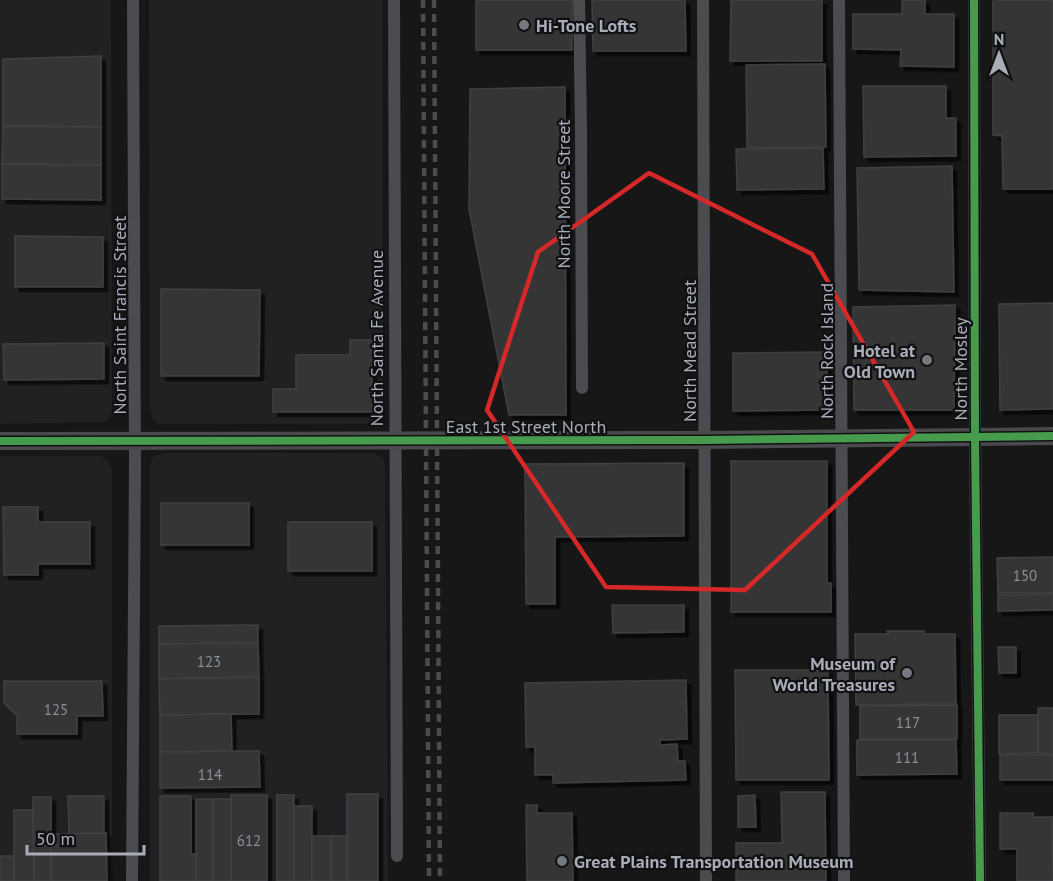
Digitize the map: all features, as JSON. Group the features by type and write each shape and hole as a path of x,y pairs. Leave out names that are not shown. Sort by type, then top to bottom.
{"street":[{"name":"North Saint Francis Street","path":"132,881 135,441 133,0"},
{"name":"North Santa Fe Avenue","path":"394,0 397,856"},
{"name":"North Moore Street","path":"579,0 582,388"},
{"name":"North Mead Street","path":"703,0 706,881"},
{"name":"North Rock Island","path":"839,0 844,881"},
{"name":"North Mosley","path":"974,0 975,437 980,881"},
{"name":"East 1st Street North","path":"0,441 704,440 1053,436"}],"highlighted area":[{"path":"649,173 812,254 914,432 745,590 606,587 487,410 538,252"}],"shaded area":[{"path":"0,0 111,0 112,412 104,422 0,424"},
{"path":"149,0 383,0 383,415 377,424 164,424 157,423 153,419 150,409"},
{"path":"164,453 373,453 383,458 385,470 388,881 150,881 150,465 153,456"},
{"path":"0,456 100,456 106,458 112,469 112,881 0,881"}],"building":[{"name":"Hi-Tone Lofts","path":"476,0 572,0 572,50 476,50"},
{"path":"592,0 685,0 686,51 593,51"},
{"path":"731,0 822,0 822,61 730,61"},
{"path":"902,0 925,0 925,14 954,14 954,67 900,66 901,50 853,49 853,14 902,14"},
{"path":"993,0 1053,0 1053,189 1003,189 1002,136 993,135"},
{"path":"101,56 101,127 3,126 3,59"},
{"path":"825,64 826,147 747,148 746,65"},
{"path":"863,86 946,86 946,118 956,118 956,156 864,157"},
{"path":"565,87 566,415 509,415 469,209 470,89"},
{"path":"3,126 101,127 101,165 2,164"},
{"path":"823,148 824,189 737,190 736,149"},
{"path":"2,164 101,165 101,200 2,199"},
{"path":"952,166 954,292 859,290 857,168"},
{"path":"15,236 103,237 103,287 15,287"},
{"path":"161,289 260,290 259,376 161,376"},
{"path":"1053,303 1053,409 1000,410 999,304"},
{"path":"955,305 954,410 854,410 853,307"},
{"path":"350,340 372,340 372,412 273,412 273,389 296,389 296,355 350,355"},
{"path":"104,343 104,379 4,380 3,344"},
{"path":"827,352 827,410 733,411 733,353"},
{"path":"731,461 827,461 827,583 831,583 831,612 731,612"},
{"path":"684,463 684,536 555,537 555,604 526,604 525,464"},
{"path":"161,503 249,503 249,545 161,545"},
{"path":"3,507 38,507 38,522 90,522 90,564 38,564 38,575 4,575"},
{"path":"288,522 372,522 372,571 288,571"},
{"path":"1053,557 1053,593 998,593 997,558"},
{"path":"1053,594 1053,610 998,611 998,595"},
{"path":"612,605 684,605 684,632 613,633"},
{"path":"258,625 258,643 159,644 159,626"},
{"path":"887,631 955,634 956,704 856,705 855,634 888,634"},
{"path":"258,643 259,677 159,679 159,644"},
{"path":"998,647 1016,647 1016,673 999,673"},
{"path":"735,670 828,670 829,780 736,780"},
{"path":"259,677 259,714 160,715 159,679"},
{"path":"686,680 687,739 660,740 660,745 677,744 678,761 685,761 686,780 553,783 553,775 535,775 535,747 526,747 525,683"},
{"path":"4,681 102,681 103,716 77,716 77,734 17,734 17,716 4,703"},
{"path":"957,705 957,739 860,739 860,706"},
{"path":"1038,708 1053,708 1053,754 1038,753"},
{"path":"231,714 232,751 160,752 160,715"},
{"path":"999,715 1038,715 1038,753 999,754"},
{"path":"857,740 956,740 957,774 857,775"},
{"path":"259,751 260,787 160,788 160,752"},
{"path":"1000,755 1053,755 1053,780 1000,780"},
{"path":"781,792 825,792 826,881 736,881 736,843 782,843"},
{"path":"347,794 378,794 378,881 347,881"},
{"path":"231,795 267,795 267,881 231,881"},
{"path":"277,795 294,795 294,881 277,881"},
{"path":"755,795 756,827 738,827 738,796"},
{"path":"68,796 104,796 104,833 69,834"},
{"path":"160,796 191,796 191,854 196,854 196,881 160,881"},
{"path":"33,797 51,797 51,881 34,881"},
{"path":"196,799 213,799 213,881 196,881"},
{"path":"213,799 231,799 231,881 213,881"},
{"path":"526,805 537,805 537,813 572,813 573,881 527,881"},
{"path":"294,806 312,806 312,881 294,881"},
{"path":"14,810 33,810 34,881 14,881"},
{"path":"1000,813 1033,813 1033,817 1052,817 1053,881 1017,881 1017,849 1000,849"},
{"path":"106,833 107,881 51,881 51,834"},
{"path":"312,836 331,836 331,881 312,881"},
{"path":"331,836 347,836 347,881 331,881"},
{"path":"0,856 14,856 14,881 0,881"}],"railway":[{"path":"423,0 429,881"},
{"path":"434,0 440,881"}],"cycle path":[{"path":"974,0 975,437 980,881"},
{"path":"0,441 704,440 1053,436"}],"place":[{"name":"Hi-Tone Lofts","path":"524,25"},
{"name":"Hotel at Old Town","path":"927,360"},
{"name":"Museum of World Treasures","path":"907,673"},
{"name":"Great Plains Transportation Museum","path":"562,861"}]}
